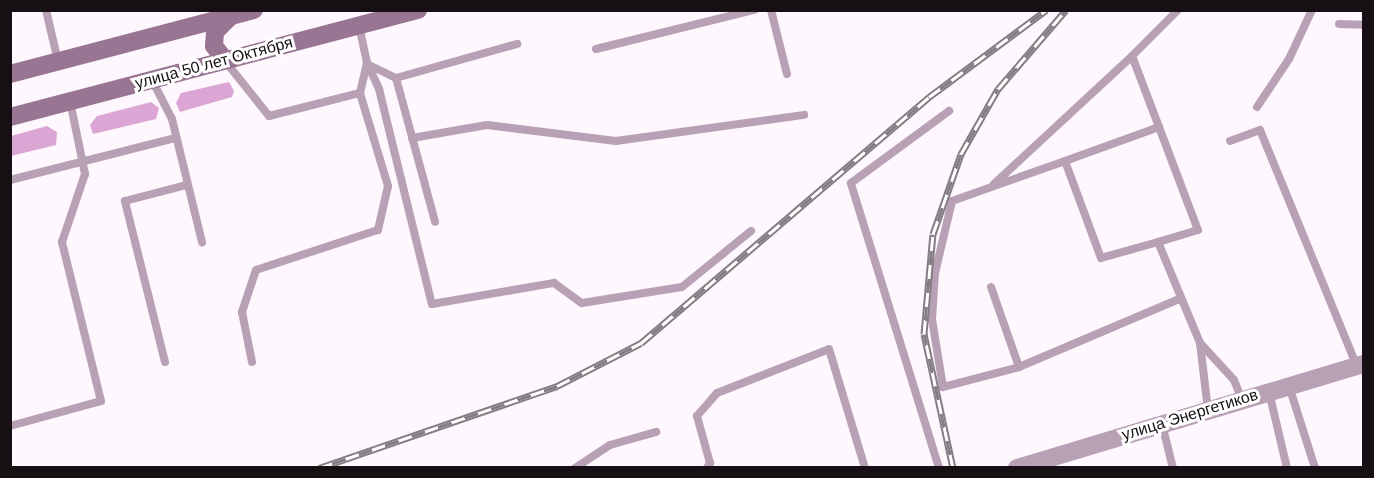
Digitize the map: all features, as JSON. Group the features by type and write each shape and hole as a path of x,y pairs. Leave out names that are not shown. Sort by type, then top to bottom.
{"main road":[{"path":"10,74 254,10"},
{"name":"улица 50 лет Октября","path":"10,117 418,10"},
{"path":"225,60 214,46 215,32 230,17"}],"street":[{"name":"улица Энергетиков","path":"1017,468 1360,365"}],"lane":[{"path":"46,10 58,62"},
{"path":"596,49 754,10"},
{"path":"771,10 787,74"},
{"path":"990,188 1178,10"},
{"path":"1257,107 1289,59 1312,10"},
{"path":"1339,24 1364,25"},
{"path":"359,26 367,63 379,89 432,304 554,283 582,303 682,287 751,231"},
{"path":"367,63 396,78 517,44"},
{"path":"1065,161 1101,258 1198,230 1132,56"},
{"path":"225,60 269,116 360,93"},
{"path":"252,362 242,312 256,270 378,230 387,186 360,93 367,63"},
{"path":"396,78 435,222"},
{"path":"152,79 172,119 186,185 202,242"},
{"path":"10,426 100,401 62,242 85,174 70,101"},
{"path":"939,468 851,183 949,111"},
{"path":"412,138 487,124 616,141 804,115"},
{"path":"1159,128 952,201 936,273 932,319 944,387 1019,367 1179,299"},
{"path":"1230,141 1260,130 1360,365"},
{"path":"10,180 175,138"},
{"path":"165,362 125,201 186,185"},
{"path":"1158,243 1179,299 1200,343 1234,380 1242,400"},
{"path":"991,287 1019,367"},
{"path":"1200,343 1208,410"},
{"path":"707,468 710,463 697,416 717,393 829,349 865,468"},
{"path":"1289,386 1316,468"},
{"path":"1269,392 1287,468"},
{"path":"1162,424 1173,468"},
{"path":"575,468 610,445 656,432"}],"shaded area":[{"path":"229,82 234,91 232,97 180,112 176,103 181,93"},
{"path":"151,102 159,108 156,119 93,134 90,125 97,116"},
{"path":"47,126 57,132 56,145 11,156 11,136"}],"railway":[{"path":"319,468 557,386 641,343 929,97 1046,10"},
{"path":"953,468 924,334 933,234 961,154 998,89 1066,10"}]}
